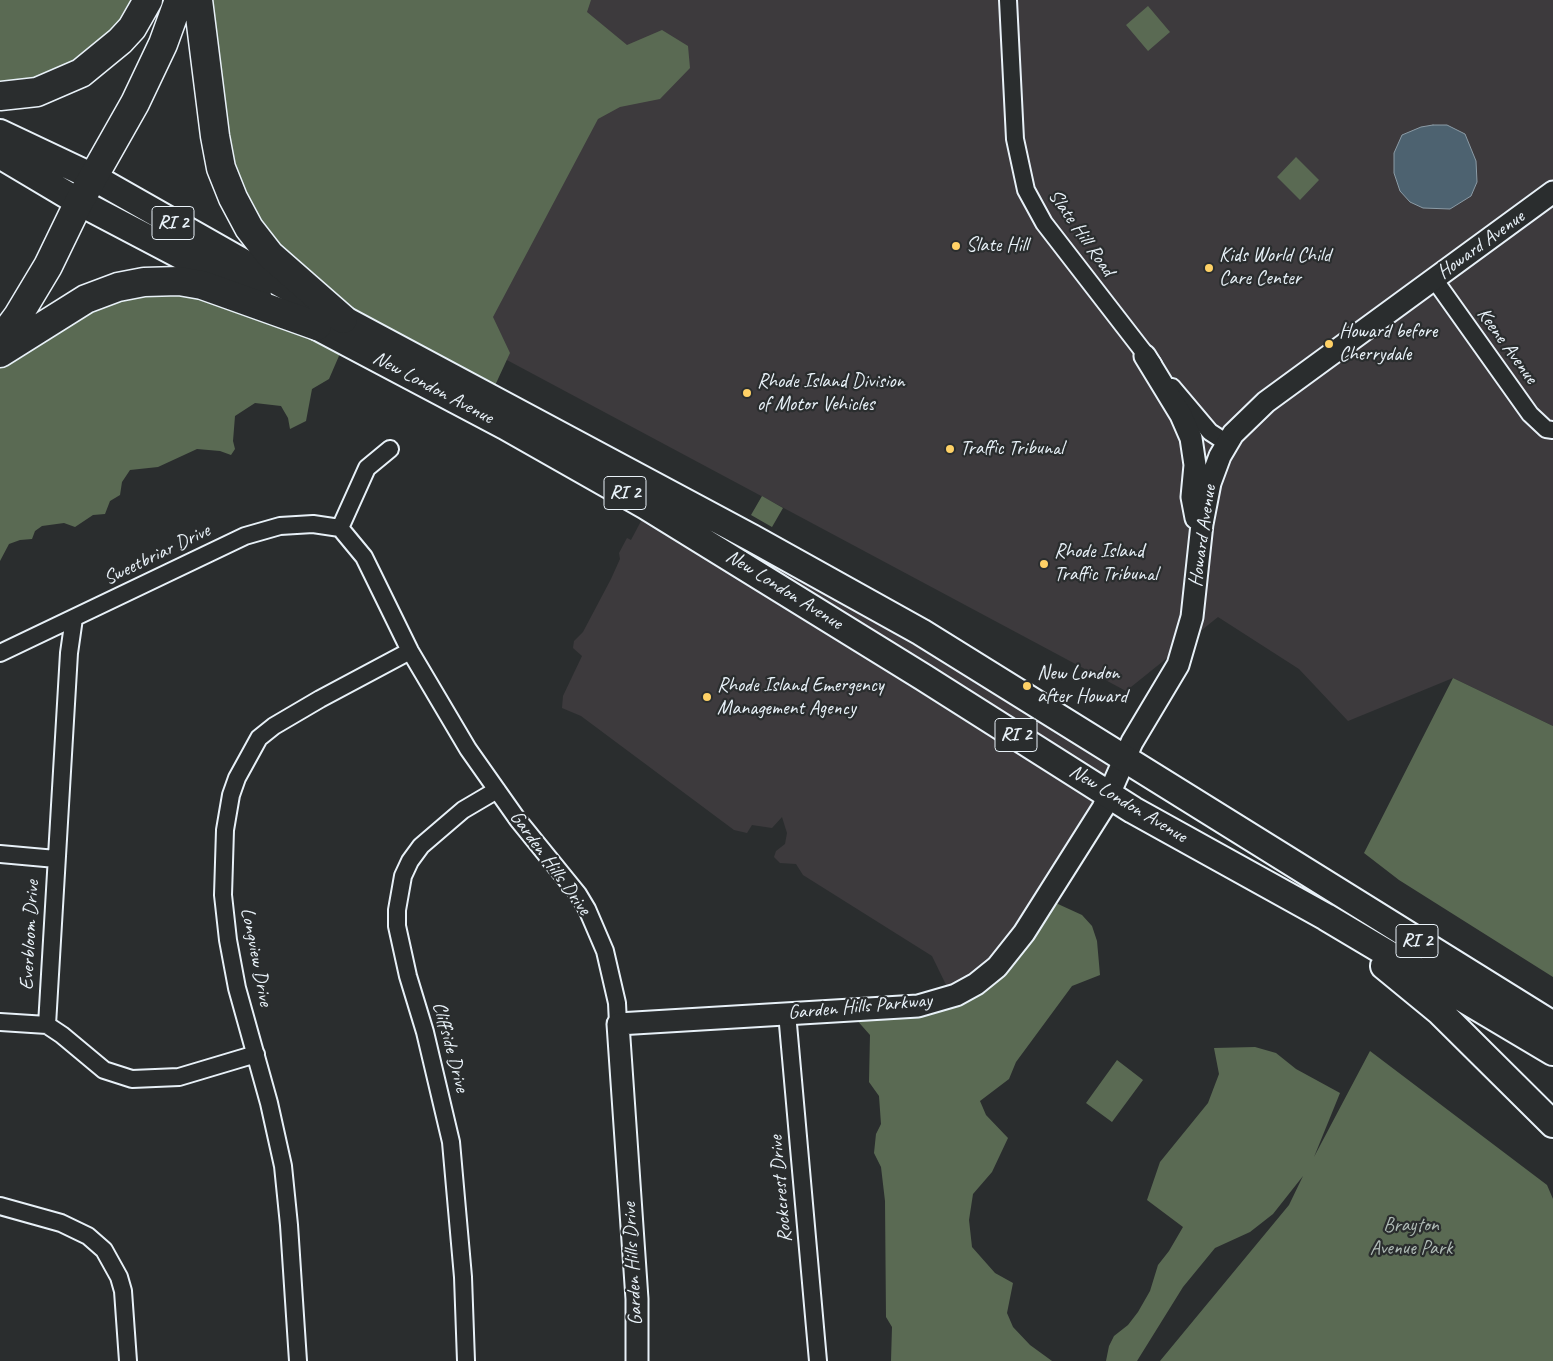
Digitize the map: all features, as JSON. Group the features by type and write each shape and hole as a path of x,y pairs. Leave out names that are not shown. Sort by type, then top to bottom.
{"highway":[{"path":"0,96 37,92 81,72 120,41 132,28 148,0"},
{"path":"0,340 18,316 48,266 79,202 135,102 163,44 179,0"},
{"path":"198,0 215,136 221,168 233,198 249,228 270,255 343,319"},
{"path":"0,354 86,299 118,287 144,282 179,281 202,285 317,326"}],"main road":[{"name":"New London Avenue","path":"0,133 93,177 343,319 744,533 921,632 1553,1025"},
{"name":"New London Avenue","path":"0,155 79,202 317,326 531,441 646,506 1132,810 1326,917 1553,1052"},
{"path":"1326,917 1440,1012 1553,1124"}],"street":[{"name":"Slate Hill Road","path":"1008,0 1015,139 1026,190 1044,223 1145,356 1210,432 1227,443"},
{"name":"Howard Avenue","path":"1125,758 1132,742 1173,676 1182,654 1192,617 1200,543 1210,482 1227,443 1238,427 1266,402 1553,192"},
{"name":"Keene Avenue","path":"1434,279 1530,414 1546,429 1553,430"},
{"path":"1145,356 1181,415 1191,438 1195,465 1192,497 1200,543"},
{"path":"340,528 367,468 390,449"},
{"name":"Sweetbriar Drive","path":"0,653 245,536 280,526 313,524 340,528"},
{"name":"Garden Hills Drive","path":"340,528 364,557 410,651 463,741 497,790 578,894 587,909 605,951 617,1003 637,1298 637,1361"},
{"name":"Everbloom Drive","path":"47,1025 69,653 74,618"},
{"name":"Longview Drive","path":"298,1361 283,1166 256,1054 231,963 223,895 225,830 231,795 237,778 259,738 274,726 410,651"},
{"name":"Garden Hills Parkway","path":"618,1024 918,1006 951,997 976,984 1004,960 1024,933 1109,794 1125,758"},
{"name":"Cliffside Drive","path":"466,1361 463,1277 451,1142 425,1032 408,976 397,926 396,910 403,876 410,861 421,846 463,810 497,790"},
{"path":"0,854 56,859"},
{"name":"Rockcrest Drive","path":"787,1014 818,1361"},
{"path":"0,1022 47,1025 62,1034 104,1070 132,1078 179,1077 256,1054"},
{"path":"0,1206 61,1223 84,1234 104,1250 119,1277 123,1291 128,1361"}],"shaded area":[{"path":"247,0 1553,0 1553,726 1453,678 1348,721 1299,669 1218,617 1126,691 376,290"},
{"path":"654,485 1137,763 1124,787 1015,951 950,993 932,956 803,875 796,864 780,863 774,857 776,851 785,844 787,833 782,817 772,828 752,825 747,833 734,830 581,716 562,708 563,696 582,656 573,648 574,641 583,632 611,579 620,559 619,553 627,538 631,540 648,508"}],"green space":[{"path":"0,0 151,0 118,44 0,95"},
{"path":"205,0 591,0 587,12 627,45 662,30 688,46 690,68 660,99 620,107 598,119 493,317 510,353 492,392 321,294 241,204"},
{"path":"1148,6 1170,32 1148,51 1126,25"},
{"path":"1296,157 1319,180 1300,200 1277,177"},
{"path":"138,280 345,342 329,379 312,389 306,421 290,429 288,418 281,406 255,403 235,416 233,441 235,449 231,455 220,451 197,449 158,467 130,470 122,482 120,495 110,501 105,514 93,515 75,527 64,523 42,526 35,531 32,539 20,540 9,544 0,561 0,362"},
{"path":"762,496 783,508 772,527 751,515"},
{"path":"1453,678 1553,726 1553,977 1399,880 1364,853"},
{"path":"1047,899 1082,915 1092,926 1097,941 1100,975 1072,986 1016,1062 1009,1079 980,1101 986,1115 1008,1138 992,1172 973,1194 969,1220 972,1247 995,1273 1013,1283 1007,1313 1013,1327 1030,1345 1052,1361 891,1361 892,1327 886,1317 885,1201 881,1167 874,1153 876,1134 881,1124 879,1096 869,1082 870,1035 847,1009 931,1002 977,980"},
{"name":"Brayton Avenue Park","path":"1255,1047 1276,1053 1296,1069 1340,1093 1314,1157 1370,1051 1547,1185 1553,1199 1553,1361 1160,1361 1289,1205 1303,1176 1273,1214 1250,1232 1215,1248 1183,1287 1137,1361 1106,1361 1109,1346 1114,1336 1128,1325 1138,1312 1150,1291 1158,1265 1183,1227 1147,1200 1160,1162 1208,1103 1219,1074 1214,1048"},
{"path":"1117,1060 1143,1080 1112,1122 1086,1103"}],"water":[{"path":"1447,125 1465,134 1476,161 1477,182 1471,196 1450,209 1423,208 1410,202 1400,191 1394,173 1394,153 1402,135 1421,127"}],"place":[{"name":"Slate Hill","path":"956,246"},
{"name":"Kids World Child Care Center","path":"1209,268"},
{"name":"Howard before Cherrydale","path":"1329,344"},
{"name":"Rhode Island Division of Motor Vehicles","path":"747,393"},
{"name":"Traffic Tribunal","path":"950,449"},
{"name":"Rhode Island Traffic Tribunal","path":"1044,564"},
{"name":"New London after Howard","path":"1027,686"},
{"name":"Rhode Island Emergency Management Agency","path":"707,697"}]}
